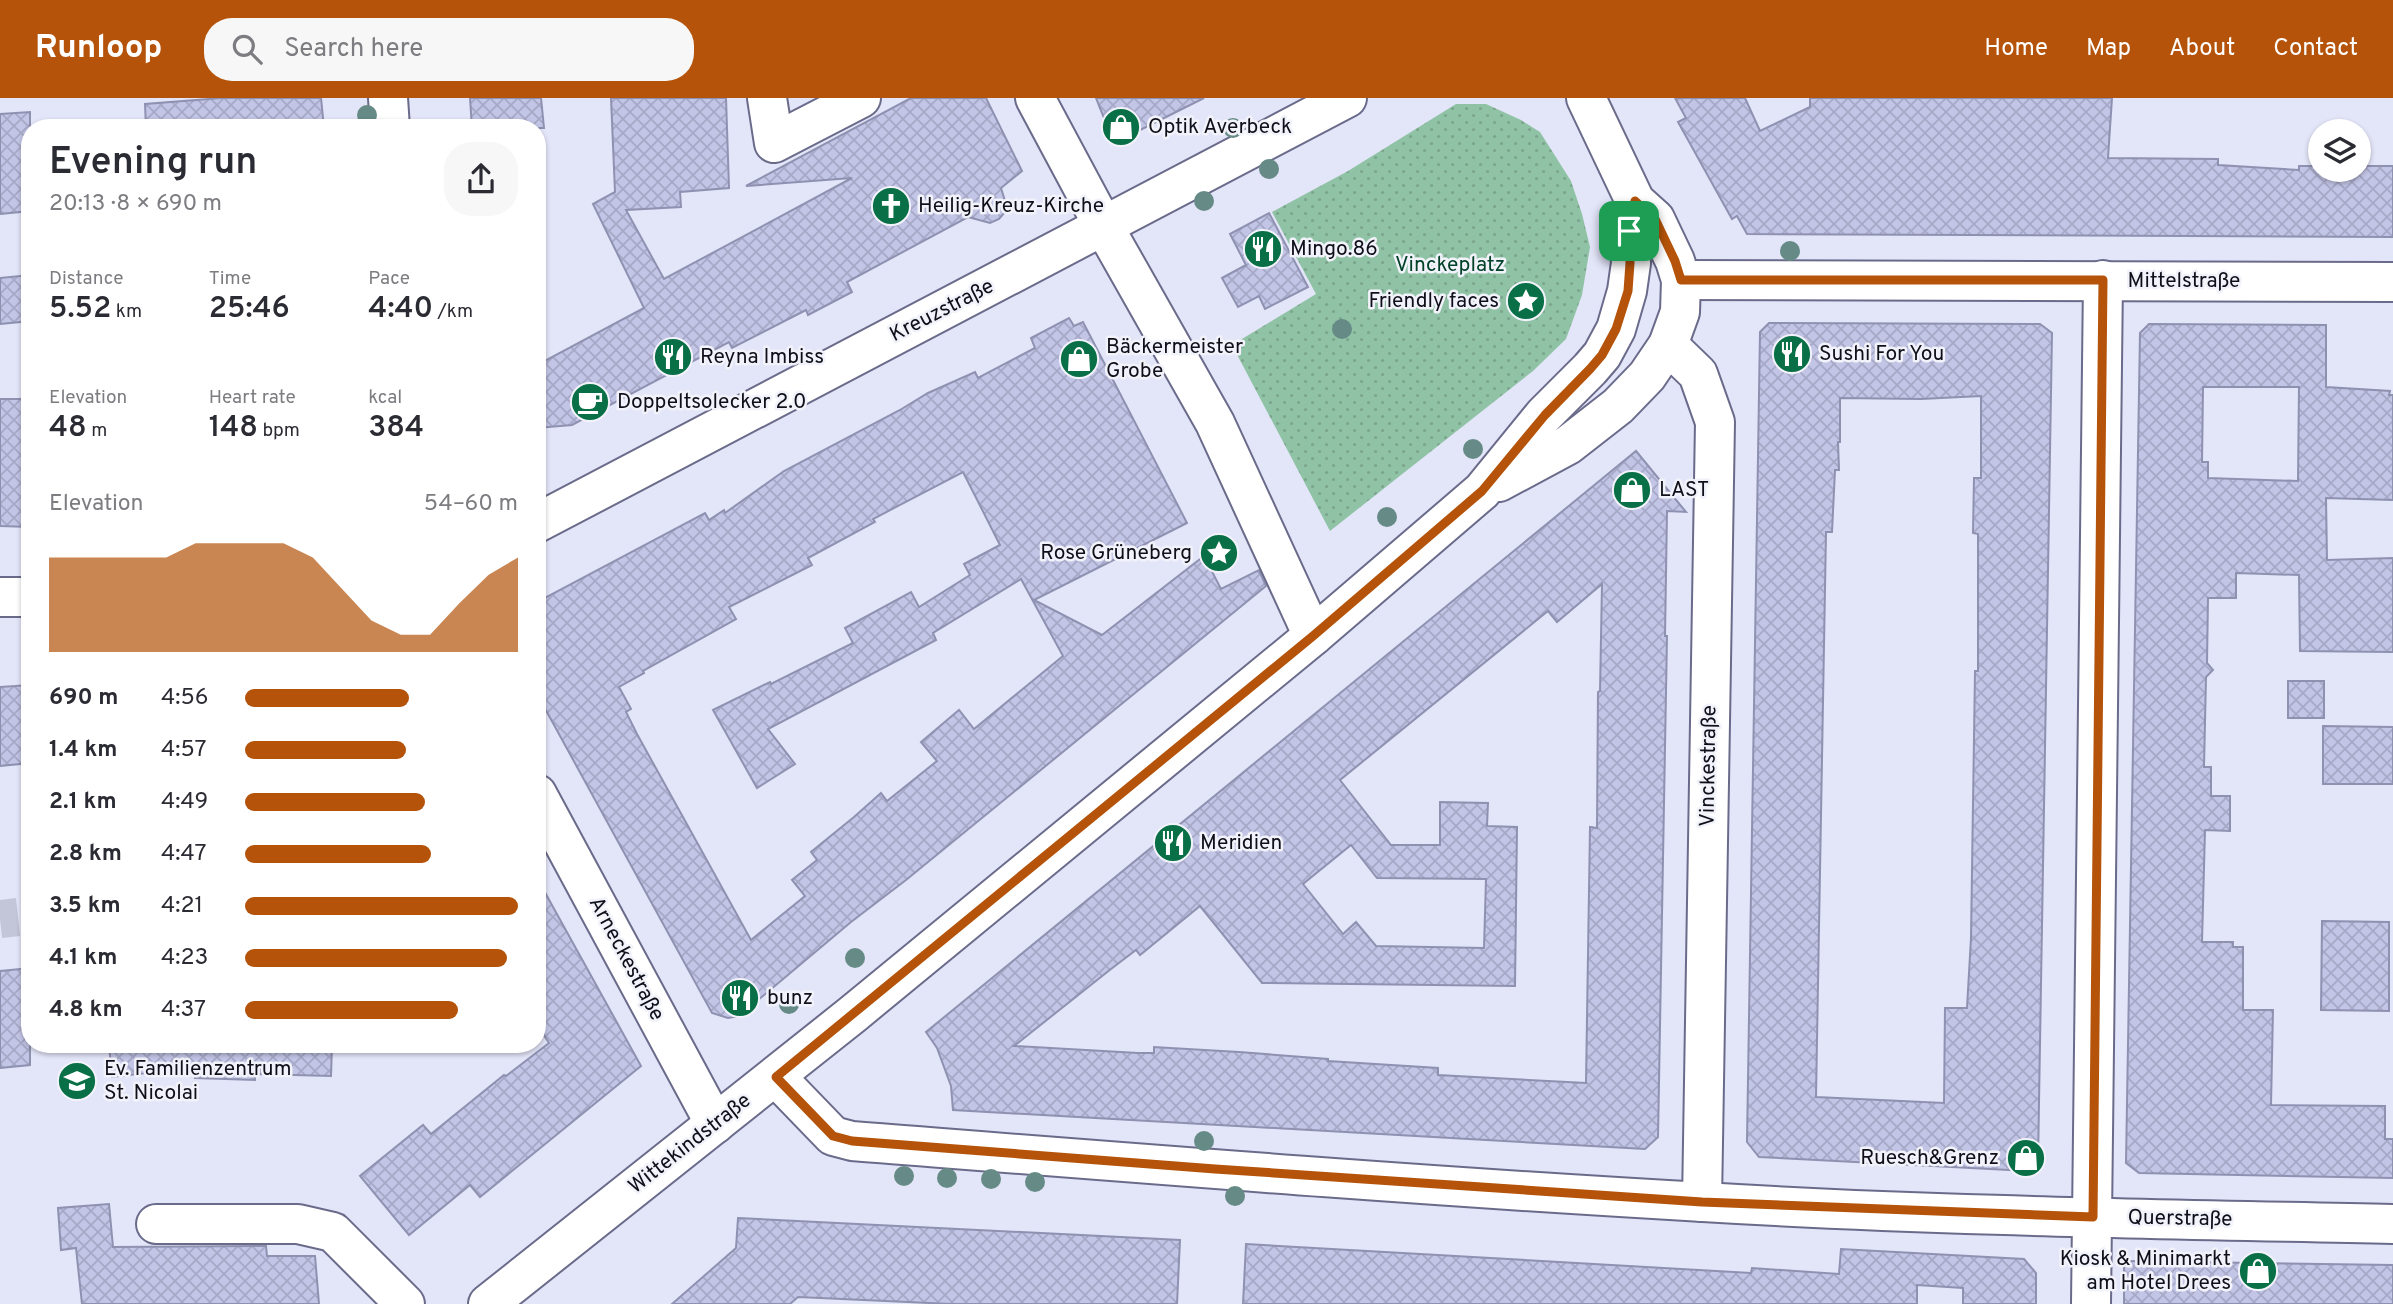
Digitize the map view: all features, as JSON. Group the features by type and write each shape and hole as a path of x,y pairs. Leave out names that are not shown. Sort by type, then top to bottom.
{"street":[{"path":"388,98 389,119"},
{"path":"767,98 774,144 861,98"},
{"path":"1035,98 1104,227 1215,423 1313,636 1482,491 1545,415 1602,355 1616,329 1628,291 1629,231 1635,201"},
{"name":"Kreuzstraße","path":"546,518 1347,98"},
{"path":"1482,491 1568,445 1618,406 1647,376 1668,345 1680,312 1681,280 1675,261 1655,219 1635,201 1586,98"},
{"name":"Mittelstraße","path":"1681,280 2393,282"},
{"path":"2091,1304 2103,280"},
{"name":"Vinckestraße","path":"1668,345 1698,374 1715,422 1702,1202"},
{"path":"0,597 21,597"},
{"name":"Wittekindstraße","path":"488,1304 776,1077 1313,636"},
{"name":"Arneckestraße","path":"546,811 715,1124"},
{"name":"Querstraße","path":"776,1077 827,1131 833,1136 852,1141 1702,1202 2093,1217 2393,1224"},
{"path":"156,1224 298,1224 332,1232 405,1304"}],"green space":[{"name":"Vinckeplatz","path":"1456,104 1486,104 1540,132 1571,181 1582,214 1590,247 1582,295 1566,339 1533,371 1330,531 1232,345 1316,294 1272,212 1348,171"}],"building":[{"path":"222,98 321,98 323,119 146,119 145,104"},
{"path":"470,98 541,98 543,119 471,119"},
{"path":"611,98 726,98 729,188 680,192 681,207 626,210 664,279 852,178 746,186 911,98 986,98 1022,171 1001,188 1006,204 1005,212 999,219 990,223 968,217 847,282 852,292 808,315 806,310 732,348 729,342 572,425 546,427 546,360 644,308 593,204 615,192"},
{"path":"1096,98 1204,98 1114,143"},
{"path":"1675,98 1745,98 1760,131 1810,107 1810,98 2112,98 2108,158 2218,159 2218,165 2299,170 2299,166 2308,166 2308,182 2371,182 2371,166 2393,166 2393,237 1747,234 1737,216 1732,219 1678,122 1686,118"},
{"path":"30,112 30,119 21,119 21,212 0,214 0,114"},
{"name":"Mingo.86","path":"1269,213 1308,287 1265,309 1259,296 1238,307 1222,278 1246,265 1230,234"},
{"path":"21,276 21,322 0,324 0,278"},
{"path":"1069,318 1074,326 1083,322 1187,523 1034,600 1102,635 1204,556 1221,589 1259,570 1266,586 739,1016 728,1018 712,1013 546,710 546,597 705,513 709,520 724,510 725,513 784,471 928,393 975,372 978,378 1035,348 1031,338","holes":["963,472 1000,545 964,564 970,575 919,607 911,592 845,628 853,643 713,710 757,788 795,764 768,729 936,640 933,633 1021,579 1063,656 974,729 959,710 921,742 937,761 887,801 881,793 811,852 817,860 792,880 805,896 751,940 637,734 626,712 631,709 619,687 736,619 729,607 812,565 808,558 875,522 873,519"]},
{"path":"1769,323 2040,324 2052,333 2038,1162 2028,1171 1759,1157 1747,1142 1760,332","holes":["1981,396 1981,478 1974,478 1973,533 1978,534 1978,671 1975,671 1971,938 1967,1008 1945,1008 1944,1103 1816,1097 1826,532 1832,532 1835,470 1839,470 1840,398 1921,399"]},
{"path":"2149,324 2326,325 2326,387 2390,391 2389,395 2393,395 2393,500 2326,498 2327,560 2393,558 2393,652 2300,651 2299,575 2236,573 2236,598 2208,598 2207,663 2213,670 2206,677 2204,767 2211,767 2211,796 2230,796 2230,831 2205,830 2202,942 2233,942 2233,947 2243,947 2243,1010 2273,1010 2271,1105 2385,1106 2385,1139 2393,1139 2393,1178 2139,1173 2126,1163 2140,333","holes":["2203,387 2299,387 2298,481 2208,478 2208,462 2202,462"]},
{"path":"0,399 21,399 21,527 0,526"},
{"path":"1636,451 1686,512 1667,511 1658,1137 1645,1149 953,1110 951,1086 937,1048 926,1032","holes":["1602,584 1597,828 1590,827 1586,1083 1438,1075 1438,1068 1239,1052 1154,1047 1154,1053 1138,1053 1014,1046 1136,950 1140,955 1200,906 1262,983 1515,986 1517,827 1487,826 1488,803 1440,802 1440,845 1391,845 1340,780 1548,611 1557,622","1351,845 1377,878 1486,879 1484,948 1376,946 1356,922 1343,934 1303,884"]},
{"path":"2288,681 2324,681 2324,718 2288,718"},
{"path":"21,686 21,764 0,766 0,687"},
{"path":"2323,726 2393,727 2393,784 2323,784"},
{"path":"546,894 641,1066 480,1197 470,1185 409,1235 360,1176 423,1125 431,1134 504,1075 536,1053 546,1053 546,1045 549,1043 546,1038"},
{"path":"2322,921 2389,922 2389,1011 2321,1010"},
{"path":"21,969 21,1053 30,1053 30,1065 0,1068 0,971"},
{"path":"110,1053 332,1053 331,1076 255,1074 255,1080 195,1078 196,1072 192,1072 192,1068 112,1077"},
{"path":"109,1204 113,1247 266,1246 267,1256 315,1256 319,1304 82,1304 76,1248 61,1250 58,1208"},
{"path":"738,1218 1180,1240 1177,1304 951,1304 798,1297 790,1304 672,1304 736,1248"},
{"path":"1246,1244 1751,1273 1752,1268 1839,1274 1841,1249 2024,1259 2036,1273 2036,1304 1963,1304 1963,1288 1917,1285 1917,1304 1243,1304"},
{"path":"2124,1261 2393,1265 2393,1304 2124,1304"}],"tunnel":[{"path":"0,919 18,917"}],"place":[{"name":"Optik Averbeck","path":"1121,127"},
{"name":"Heilig-Kreuz-Kirche","path":"891,206"},
{"name":"Mingo.86","path":"1263,249"},
{"name":"Friendly faces","path":"1526,301"},
{"name":"Sushi For You","path":"1792,354"},
{"name":"Reyna Imbiss","path":"673,357"},
{"name":"Bäckermeister Grobe","path":"1079,359"},
{"name":"Doppeltsolecker 2.0","path":"590,402"},
{"name":"LAST","path":"1632,490"},
{"name":"Rose Grüneberg","path":"1219,553"},
{"name":"Meridien","path":"1173,843"},
{"name":"bunz","path":"740,998"},
{"name":"Ev. Familienzentrum St. Nicolai","path":"77,1081"},
{"name":"Ruesch&Grenz","path":"2026,1158"},
{"name":"Kiosk & Minimarkt am Hotel Drees","path":"2258,1271"}],"route":[{"path":"1635,201 1655,219 1681,280 2103,280 2093,1217 1702,1202 1215,1169 852,1141 833,1136 776,1077 1313,636 1482,491 1545,415 1602,355 1616,329 1628,291 1629,231 1635,201"}]}
